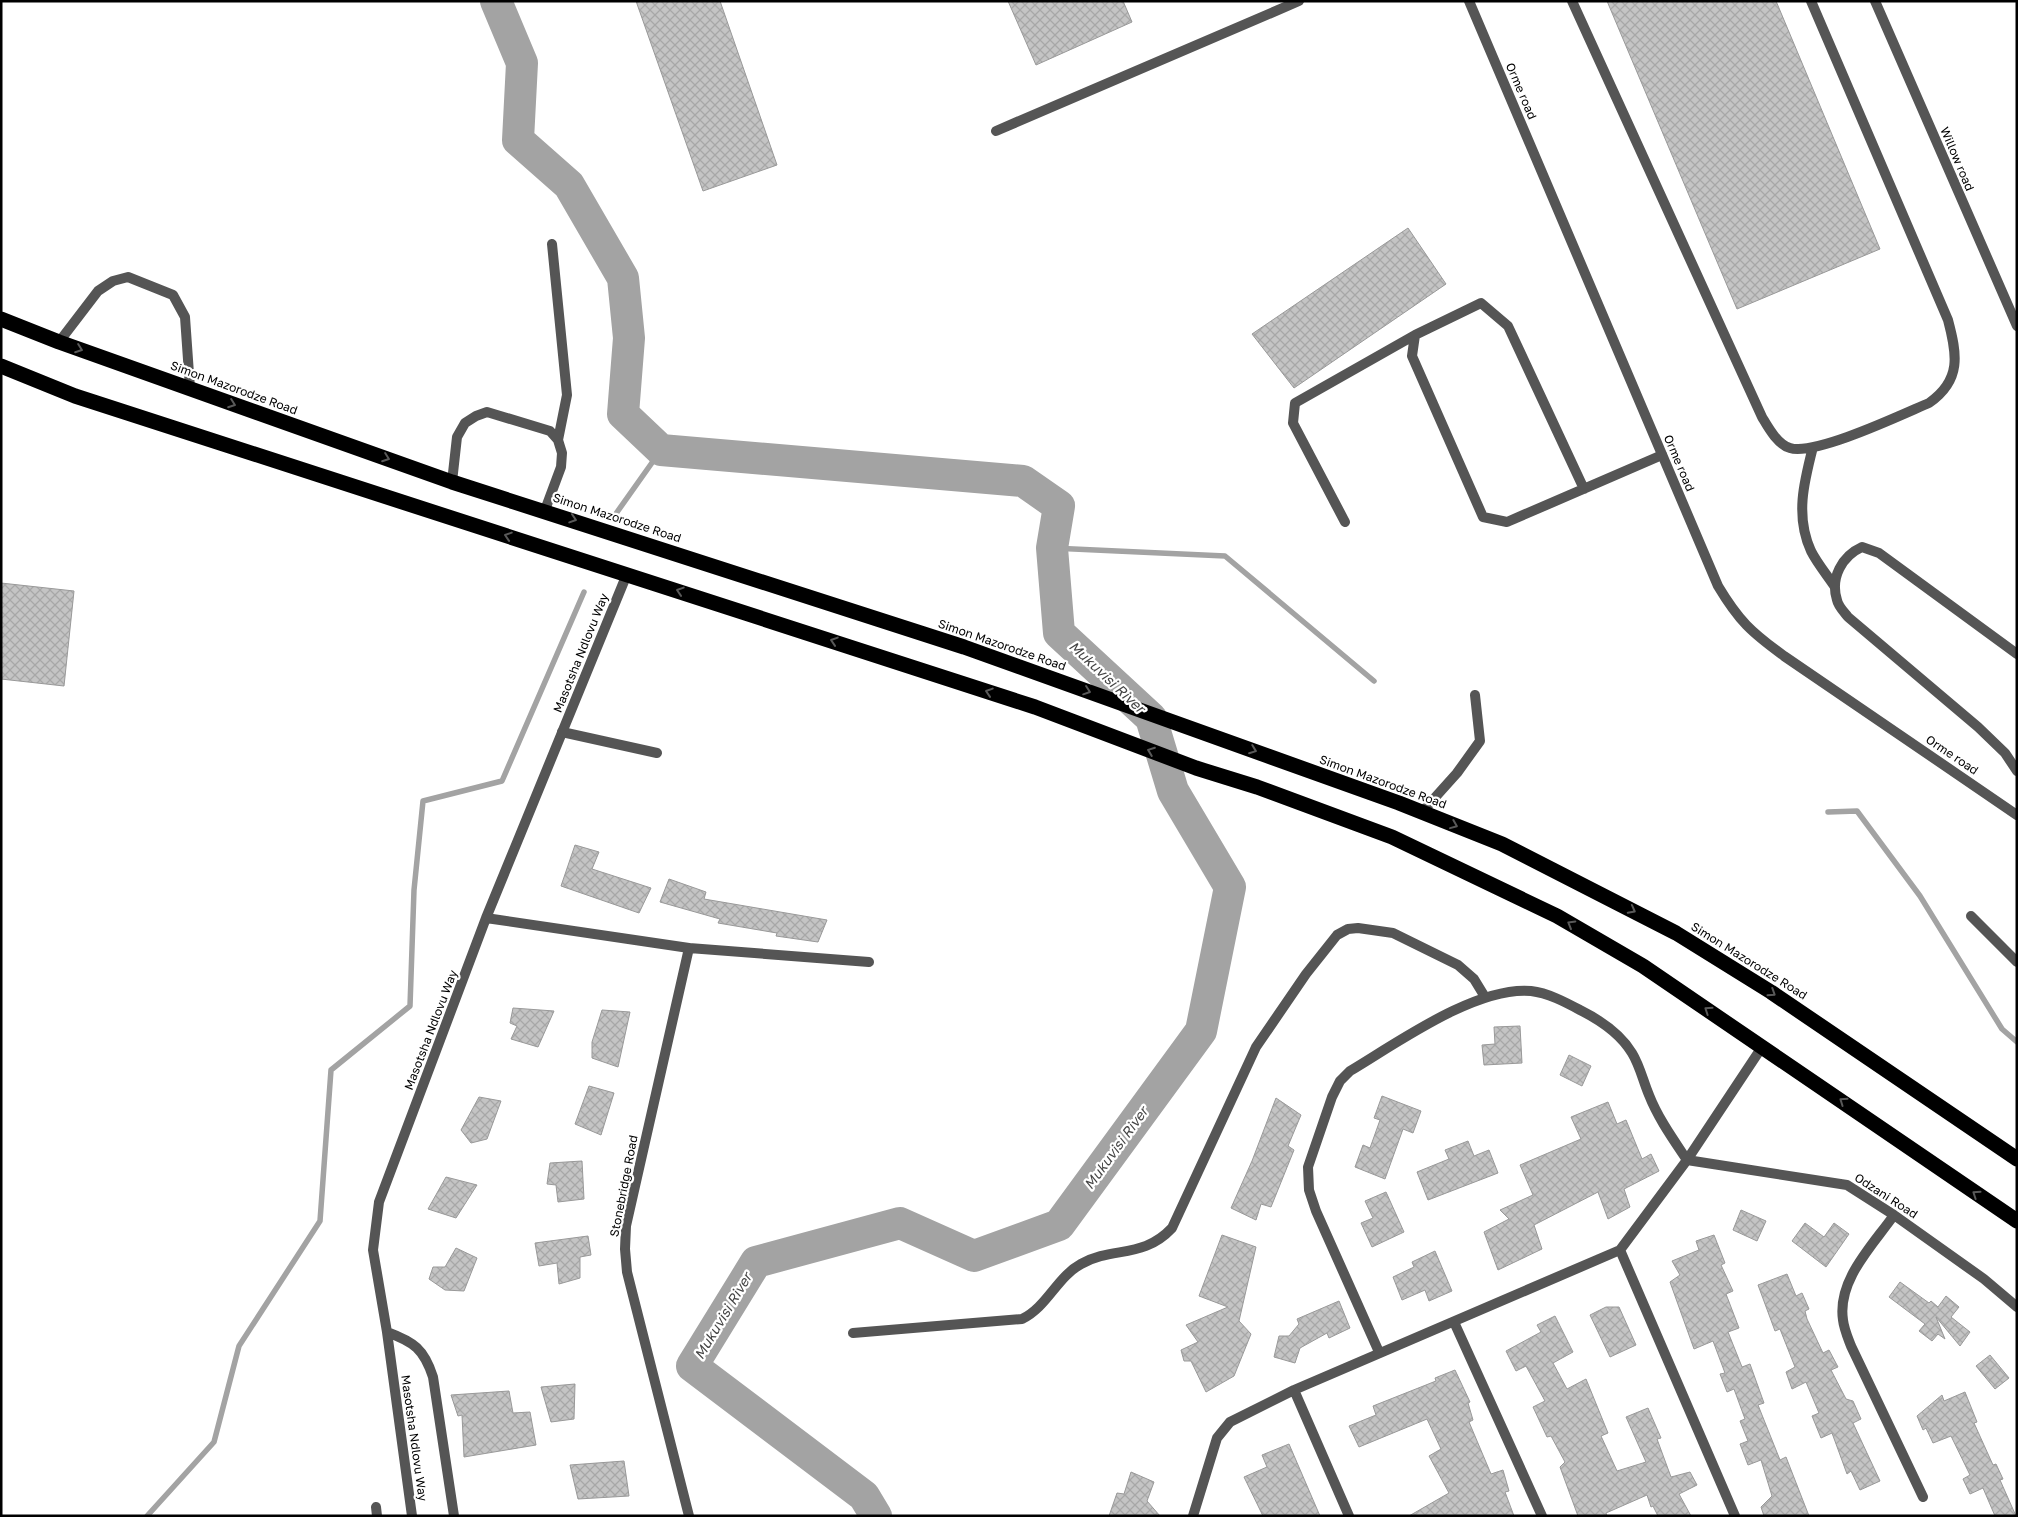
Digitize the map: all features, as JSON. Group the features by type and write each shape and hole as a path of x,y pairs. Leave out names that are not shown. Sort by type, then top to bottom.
{"highway":[{"name":"Simon Mazorodze Road","path":"1,319 59,342 452,482 545,510 955,644 1207,733 1422,812 1502,844 1676,933 1771,992 2017,1159"},
{"path":"1,366 75,396 1035,707 1196,768 1293,800 1392,837 1557,916 1643,966 2017,1221"}],"street":[{"path":"996,131 1299,1"},
{"name":"Orme road","path":"1469,1 1718,586 1734,614 1747,627 1784,656 2017,815"},
{"path":"1572,1 1762,417 1776,438 1790,448 1813,447 1847,437 1929,403 1941,395 1956,366 1954,342 1948,320 1811,1"},
{"name":"Willow road","path":"1875,1 2017,326"},
{"path":"552,244 566,395 558,440"},
{"path":"59,342 98,291 113,281 128,277 172,295 185,317 190,388"},
{"path":"1345,522 1293,422 1295,403 1414,335 1481,303 1508,326 1584,489"},
{"path":"1414,335 1412,356 1483,517 1507,522 1662,455"},
{"path":"452,482 457,437 465,423 487,412 550,431 558,440 562,454 561,467 545,510"},
{"path":"1813,447 1803,488 1801,518 1811,551 1834,587 1837,602 1848,617 1978,726 2005,753 2017,771"},
{"path":"1834,587 1839,569 1848,553 1862,547 1880,553 2017,654"},
{"name":"Masotsha Ndlovu Way","path":"412,1516 387,1332 373,1250 379,1202 486,918 627,574"},
{"path":"1422,812 1457,773 1480,741 1475,695"},
{"path":"562,732 657,753"},
{"path":"1971,916 2017,962"},
{"path":"486,918 689,948 870,962"},
{"path":"853,1333 1022,1319 1039,1308 1069,1273 1080,1264 1144,1248 1163,1238 1172,1228 1256,1047 1306,974 1337,935 1348,929 1358,928 1393,933 1458,965 1474,979 1485,997"},
{"name":"Stonebridge Road","path":"689,948 631,1203 625,1249 627,1272 689,1516"},
{"path":"1379,1352 1316,1211 1309,1190 1308,1167 1332,1097 1340,1081 1350,1071 1463,1005 1485,997 1509,992 1531,991 1550,995 1597,1019 1619,1036 1631,1052 1640,1069 1649,1096 1663,1124 1687,1160"},
{"path":"1193,1516 1216,1438 1230,1422 1294,1390 1379,1352 1454,1322 1620,1250 1687,1160 1762,1047"},
{"name":"Odzani Road","path":"1687,1160 1847,1185 1894,1215 1984,1279 2017,1307"},
{"path":"1894,1215 1848,1281 1843,1297 1843,1320 1851,1346 1923,1498"},
{"path":"1620,1250 1735,1516"},
{"path":"1454,1322 1542,1516"},
{"path":"387,1332 412,1343 427,1359 433,1377 454,1516"},
{"path":"1294,1390 1349,1516"}],"building":[{"path":"636,1 720,1 777,165 703,191"},
{"path":"1008,1 1123,1 1132,22 1036,65"},
{"path":"1607,1 1776,1 1880,249 1737,309"},
{"path":"1408,228 1446,284 1294,388 1252,334"},
{"path":"1,583 74,591 64,686 1,679"},
{"path":"575,845 599,852 592,869 651,888 639,913 561,886"},
{"path":"669,879 706,892 704,899 827,920 818,942 776,936 777,933 718,923 720,919 660,902"},
{"path":"513,1008 554,1011 538,1047 511,1039 517,1026 510,1023"},
{"path":"602,1010 630,1012 618,1067 592,1058 592,1042"},
{"path":"1520,1026 1522,1063 1484,1065 1482,1045 1495,1044 1494,1027"},
{"path":"1569,1055 1591,1066 1582,1086 1560,1075"},
{"path":"589,1086 614,1093 601,1135 575,1124"},
{"path":"1382,1096 1421,1111 1413,1133 1403,1129 1385,1179 1355,1167 1363,1145 1370,1148 1380,1120 1374,1118"},
{"path":"479,1097 501,1101 487,1139 471,1143 461,1130"},
{"path":"1276,1098 1301,1115 1288,1146 1294,1150 1271,1207 1261,1204 1256,1220 1231,1208 1252,1161"},
{"path":"1608,1102 1617,1124 1626,1120 1642,1159 1651,1154 1659,1171 1624,1189 1630,1207 1608,1219 1598,1192 1534,1225 1542,1249 1498,1270 1484,1232 1509,1219 1500,1210 1533,1195 1520,1165 1581,1139 1571,1117"},
{"path":"1468,1141 1474,1156 1489,1150 1498,1173 1428,1200 1417,1172 1449,1159 1445,1150"},
{"path":"582,1161 584,1199 558,1202 556,1185 547,1184 550,1163"},
{"path":"446,1177 477,1185 456,1218 428,1209"},
{"path":"1386,1192 1404,1232 1372,1247 1361,1223 1373,1218 1365,1201"},
{"path":"1741,1210 1766,1221 1757,1241 1733,1230"},
{"path":"1805,1223 1824,1237 1834,1223 1849,1234 1826,1267 1792,1241"},
{"path":"1222,1235 1256,1247 1239,1321 1251,1334 1234,1376 1206,1392 1191,1361 1184,1361 1181,1350 1198,1342 1186,1325 1228,1307 1199,1296"},
{"path":"1714,1235 1725,1263 1721,1265 1733,1291 1726,1294 1739,1328 1728,1332 1742,1367 1750,1364 1764,1403 1758,1405 1780,1460 1786,1457 1809,1516 1764,1516 1761,1507 1772,1496 1761,1460 1748,1465 1740,1444 1748,1441 1740,1421 1745,1419 1734,1389 1727,1392 1720,1374 1725,1373 1713,1341 1694,1349 1670,1282 1680,1275 1672,1261 1699,1250 1696,1241"},
{"path":"588,1236 591,1255 580,1257 580,1278 559,1284 557,1263 539,1266 535,1243"},
{"path":"456,1248 477,1258 464,1291 445,1290 429,1279 433,1267 445,1267"},
{"path":"1435,1251 1452,1291 1429,1301 1425,1290 1402,1300 1393,1277 1414,1267 1412,1262"},
{"path":"1787,1274 1796,1296 1802,1293 1809,1309 1805,1311 1807,1319 1823,1353 1829,1350 1838,1367 1831,1370 1846,1399 1853,1401 1861,1419 1853,1423 1880,1481 1860,1490 1851,1471 1847,1474 1832,1433 1821,1438 1812,1416 1819,1413 1806,1382 1792,1389 1786,1372 1795,1367 1780,1329 1775,1331 1758,1285"},
{"path":"1900,1282 1929,1303 1931,1301 1938,1307 1946,1296 1959,1307 1951,1317 1970,1332 1960,1346 1936,1317 1945,1339 1938,1334 1932,1341 1919,1331 1925,1324 1889,1297"},
{"path":"1339,1301 1350,1328 1329,1338 1327,1333 1300,1348 1295,1363 1274,1357 1279,1336 1289,1336 1299,1324 1297,1319"},
{"path":"1606,1307 1619,1307 1636,1345 1610,1357 1590,1315"},
{"path":"1555,1316 1573,1352 1553,1363 1567,1389 1586,1379 1608,1433 1601,1436 1617,1471 1646,1462 1626,1417 1648,1408 1661,1438 1657,1439 1671,1477 1690,1472 1697,1485 1679,1494 1691,1516 1658,1516 1653,1506 1651,1507 1647,1495 1606,1513 1607,1516 1578,1516 1560,1467 1565,1462 1551,1436 1547,1437 1533,1407 1545,1401 1526,1366 1516,1371 1506,1351 1541,1332 1537,1325"},
{"path":"1990,1355 2009,1378 1995,1389 1976,1366"},
{"path":"1455,1370 1470,1402 1468,1403 1473,1420 1469,1422 1491,1474 1503,1470 1509,1491 1505,1492 1514,1516 1409,1516 1449,1493 1429,1456 1441,1449 1427,1419 1359,1447 1349,1426 1376,1415 1373,1406 1436,1381 1435,1378"},
{"path":"575,1384 574,1419 551,1422 541,1387"},
{"path":"509,1391 513,1413 530,1412 536,1445 464,1457 462,1415 458,1416 451,1395"},
{"path":"1965,1392 1977,1422 1974,1423 1993,1465 1996,1464 2003,1479 2000,1480 2016,1516 1995,1516 1983,1488 1970,1494 1963,1479 1970,1475 1951,1436 1933,1443 1926,1428 1923,1430 1917,1416 1942,1395 1944,1401"},
{"path":"1289,1444 1320,1516 1263,1516 1244,1477 1267,1467 1262,1455"},
{"path":"624,1461 629,1496 578,1499 570,1465"},
{"path":"1131,1472 1154,1482 1147,1501 1160,1516 1109,1516 1117,1493 1124,1494"}],"waterway":[{"name":"Mukuvisi River","path":"496,1 522,63 518,140 569,185 623,278 629,338 623,414 661,450 1023,481 1059,506 1052,548 1059,633 1151,718 1173,791 1230,887 1201,1031 1059,1225 974,1256 900,1223 756,1262 692,1366 864,1496 876,1516"},
{"path":"615,515 661,450"},
{"path":"1052,548 1225,556 1374,681"},
{"path":"147,1516 214,1442 239,1346 320,1221 331,1070 410,1006 414,890 423,801 502,781 584,592"},
{"path":"1828,812 1857,811 1920,896 2002,1029 2017,1042"}]}
